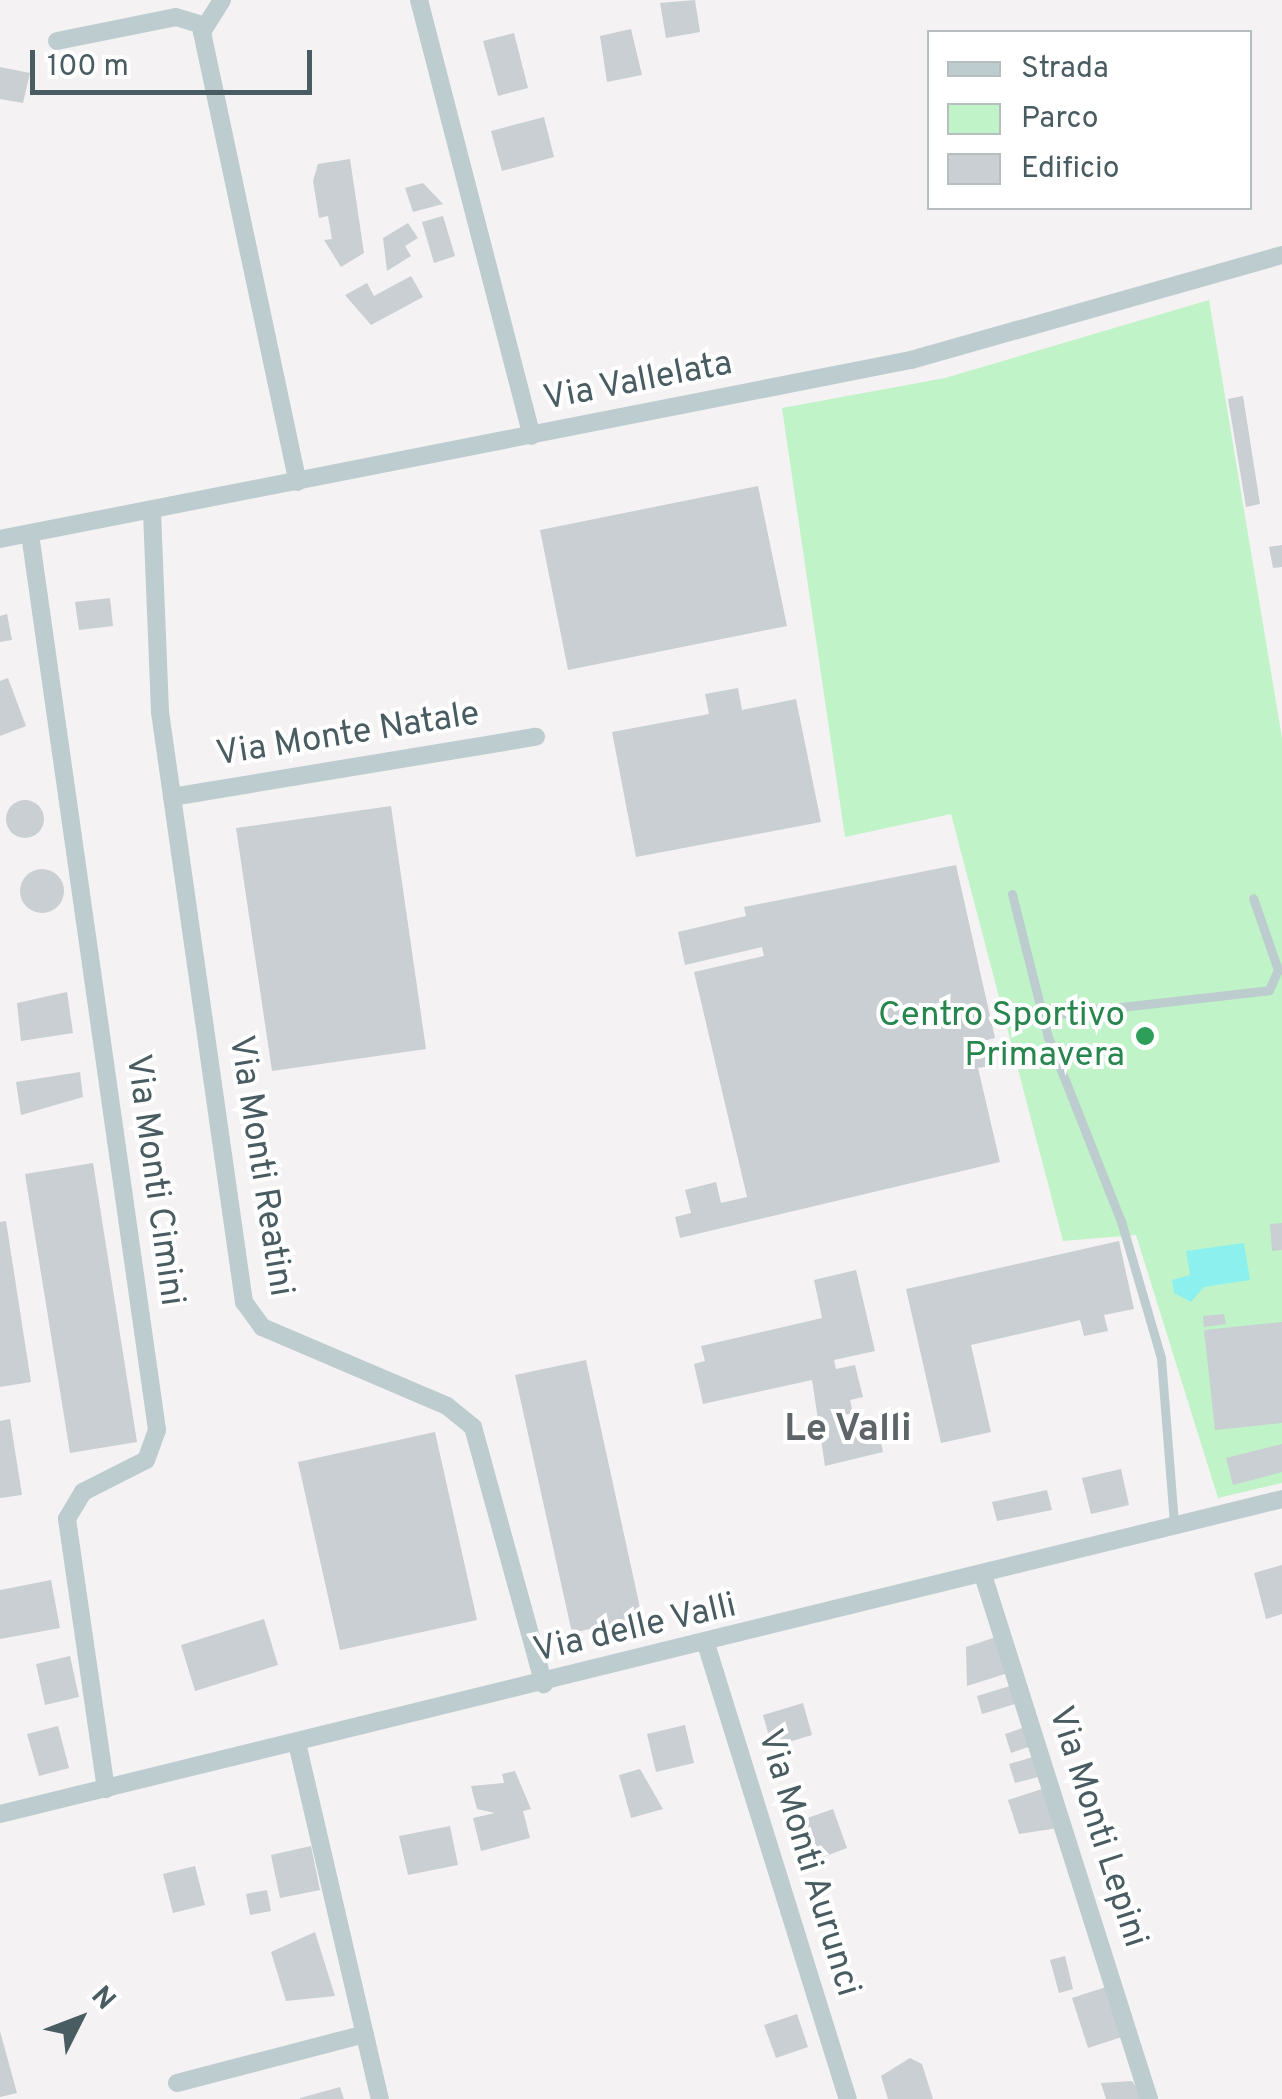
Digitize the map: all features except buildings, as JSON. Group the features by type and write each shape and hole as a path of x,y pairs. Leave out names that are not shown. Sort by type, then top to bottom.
{"street":[{"path":"202,25 222,0"},
{"path":"419,0 532,436"},
{"path":"57,40 176,17 202,25"},
{"path":"202,25 298,482"},
{"name":"Via Vallelata","path":"0,540 912,360 1282,255"},
{"name":"Via Monti Reatini","path":"152,512 172,797 248,1310 262,1327 447,1406 472,1427 544,1684"},
{"name":"Via Monti Cimini","path":"30,534 156,1430 146,1460 84,1492 66,1518 106,1788"},
{"name":"Via Monte Natale","path":"172,797 536,737"},
{"name":"Via delle Valli","path":"0,1814 706,1647 1282,1499"},
{"name":"Via Monti Lepini","path":"982,1574 1150,2099"},
{"name":"Via Monti Aurunci","path":"706,1647 848,2099"},
{"path":"297,1743 380,2099"},
{"path":"176,2083 365,2034"}],"lane":[{"path":"1012,894 1042,1016 1122,1221 1162,1358 1174,1525"},
{"path":"1042,1016 1269,990 1278,977 1275,952 1253,898"}],"green space":[{"name":"Centro Sportivo Primavera","path":"1209,300 1282,738 1282,1483 1218,1498 1136,1235 1063,1241 951,814 845,837 782,408 945,378"}],"water":[{"path":"1244,1243 1250,1280 1204,1287 1191,1302 1174,1293 1172,1280 1190,1275 1186,1251"}],"place":[{"name":"Centro Sportivo Primavera","path":"1145,1036"}],"district":[{"name":"Le Valli","path":"848,1431"}]}
